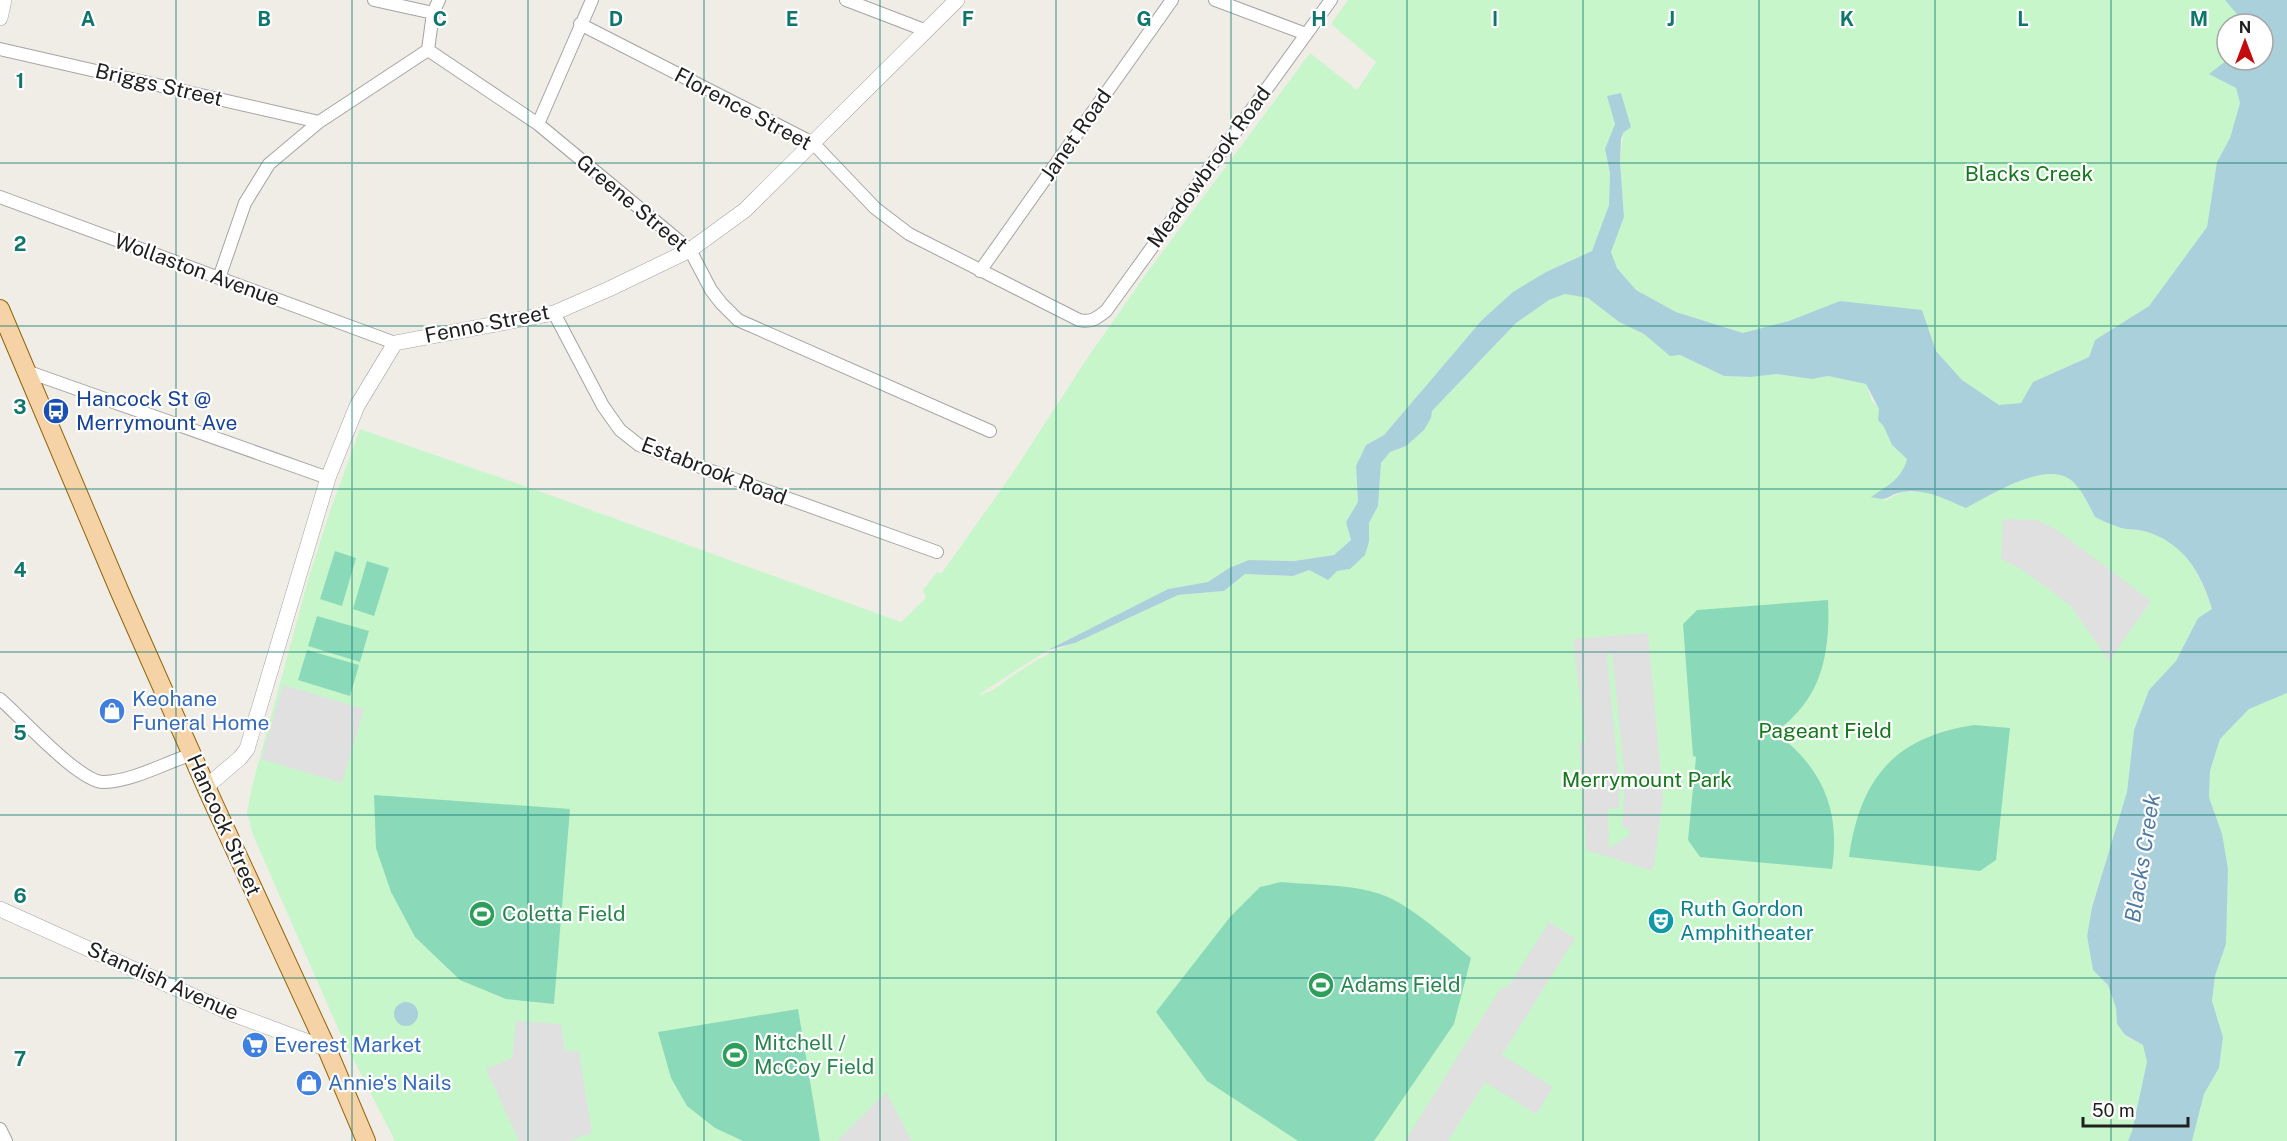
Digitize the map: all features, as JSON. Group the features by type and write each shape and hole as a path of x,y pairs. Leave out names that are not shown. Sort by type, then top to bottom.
{"main road":[{"name":"Hancock Street","path":"0,309 119,591 206,787 327,1049 366,1141"}],"street":[{"path":"0,18 4,0"},
{"path":"374,0 433,13"},
{"path":"219,278 245,203 269,164 319,122 428,50 433,13 439,0"},
{"path":"538,124 592,0"},
{"path":"846,0 927,31"},
{"name":"Fenno Street","path":"206,787 240,758 246,748 328,478 357,405 395,343 554,313 690,250 745,210 957,0"},
{"name":"Janet Road","path":"980,271 1172,0"},
{"path":"1215,0 1306,34"},
{"name":"Meadowbrook Road","path":"1079,320 1086,322 1095,320 1106,311 1330,0"},
{"name":"Florence Street","path":"580,24 813,143 875,208 909,234 1079,320"},
{"name":"Briggs Street","path":"0,49 319,122"},
{"name":"Greene Street","path":"428,50 538,124 690,250 711,290 738,320 990,431"},
{"name":"Wollaston Avenue","path":"0,197 395,343"},
{"name":"Estabrook Road","path":"554,313 603,406 620,430 639,445 937,552"},
{"path":"26,371 328,478"},
{"path":"0,699 69,765 101,782 127,778 193,754"},
{"name":"Standish Avenue","path":"0,909 232,1014 327,1049"},
{"path":"0,1129 6,1141"}],"green space":[{"name":"Merrymount Park","path":"1348,0 2225,0 2236,12 2215,12 2215,70 2210,74 2236,88 2240,103 2230,138 2217,162 2207,227 2149,306 2095,340 2089,357 2033,382 2021,403 1999,406 1962,380 1936,351 1922,310 1789,321 1744,333 1676,312 1636,290 1617,268 1611,252 1624,217 1620,161 1623,133 1621,93 1608,96 1615,124 1605,149 1610,173 1609,205 1592,251 1546,272 1482,320 1384,435 1366,445 1356,466 1358,502 1346,522 1351,540 1334,555 1294,561 1249,560 1229,568 1208,582 1168,589 1048,650 978,695 993,689 1052,652 1178,595 1224,591 1245,574 1293,576 1309,570 1350,569 1369,542 1369,523 1378,506 1381,463 1390,452 1406,446 1432,411 1516,323 1549,300 1565,294 1588,298 1619,322 1644,334 1670,355 1680,355 1724,376 1751,377 1777,374 1812,379 1828,376 1866,384 1872,401 1880,409 1878,420 1884,427 1892,445 1907,459 1904,470 1884,501 1902,492 1929,492 1966,507 2016,482 2030,477 2057,474 2073,481 2095,517 2121,528 2141,530 2158,536 2180,551 2196,571 2212,609 2198,618 2176,661 2149,690 2134,730 2127,792 2092,906 2087,936 2093,970 2108,985 2116,1008 2117,1024 2125,1036 2143,1045 2147,1062 2128,1141 395,1141 340,1033 253,835 247,812 308,580 360,429 901,622 926,598 923,590 937,572 941,574 1012,474 1088,357 1146,274 1310,53 1357,90 1376,62 1331,24"},
{"path":"335,551 356,558 342,606 320,599"},
{"path":"367,561 389,568 374,616 353,609"},
{"path":"1828,600 1828,632 1819,678 1804,705 1775,732 1805,760 1816,775 1824,792 1834,828 1832,869 1700,857 1688,840 1696,757 1693,756 1683,624 1697,610"},
{"path":"317,616 369,631 360,662 308,646"},
{"path":"307,650 359,665 350,696 298,680"},
{"path":"2287,693 2287,1141 2192,1141 2204,1094 2219,1068 2223,1037 2212,1001 2215,976 2226,944 2222,834 2209,797 2210,771 2220,739 2249,709"},
{"path":"1974,725 2010,728 1996,860 1980,871 1849,857 1854,829 1862,805 1872,784 1886,766 1902,751 1922,740 1946,731"},
{"name":"Coletta Field","path":"374,795 570,809 554,1004 506,999 460,980 415,937 391,892 376,848"},
{"name":"Adams Field","path":"1281,882 1349,887 1388,897 1421,917 1471,958 1454,1024 1374,1141 1298,1141 1207,1081 1156,1012 1230,917 1260,887"},
{"name":"Mitchell / McCoy Field","path":"798,1009 820,1141 743,1141 715,1128 687,1106 671,1078 658,1032"}],"shaded area":[{"path":"2003,519 2036,520 2054,528 2151,601 2109,661 2070,605 2021,569 2001,559"},
{"path":"1648,633 1663,798 1653,871 1586,850 1579,742 1585,741 1573,639","holes":["1612,654 1625,779 1622,826 1630,831 1630,834 1609,849 1608,809 1619,808 1619,782 1607,655"]},
{"path":"283,685 364,709 342,783 261,759"},
{"path":"1549,922 1575,938 1502,1055 1553,1087 1536,1114 1485,1082 1448,1141 1405,1141 1500,989 1509,986"},
{"path":"516,1021 561,1024 565,1051 579,1051 592,1133 569,1141 519,1141 486,1069 512,1058"},
{"path":"886,1092 912,1141 837,1141"}],"water":[{"name":"Blacks Creek","path":"2225,0 2287,0 2287,693 2249,709 2220,739 2210,771 2209,797 2222,834 2228,869 2226,944 2215,976 2212,1001 2223,1037 2219,1068 2204,1094 2192,1141 2128,1141 2147,1062 2143,1045 2125,1035 2117,1024 2116,1008 2108,985 2093,970 2087,936 2092,907 2127,792 2134,730 2149,690 2176,661 2198,618 2212,609 2208,595 2189,560 2180,551 2158,536 2144,531 2121,528 2095,517 2077,486 2068,478 2057,474 2030,477 2016,482 1966,508 1935,495 1911,491 1885,498 1871,497 1898,477 1907,459 1892,445 1884,427 1878,420 1879,409 1866,384 1828,376 1812,379 1777,374 1751,377 1724,376 1680,355 1670,356 1644,334 1619,322 1588,298 1565,294 1549,300 1516,323 1432,411 1424,430 1406,446 1390,452 1381,463 1378,506 1369,523 1369,542 1365,555 1350,569 1337,571 1328,580 1309,570 1293,576 1245,574 1224,591 1178,595 1075,643 1048,650 1168,589 1208,582 1229,568 1249,560 1294,561 1334,555 1351,540 1346,522 1358,502 1356,466 1366,445 1384,435 1482,320 1513,292 1546,272 1592,251 1609,205 1610,173 1605,149 1615,124 1607,96 1621,93 1631,127 1623,133 1621,139 1620,161 1624,217 1611,252 1617,268 1636,290 1676,312 1743,333 1789,321 1840,301 1922,310 1936,351 1962,380 1999,405 2021,403 2033,382 2089,357 2095,340 2149,306 2207,227 2217,162 2230,138 2240,103 2236,88 2209,74 2215,69 2215,72 2275,72 2275,12 2235,12"},
{"path":"406,1002 414,1006 418,1014 414,1022 406,1026 398,1022 394,1014 398,1006"}],"place":[{"name":"Hancock St @ Merrymount Ave","path":"56,411"},
{"name":"Keohane Funeral Home","path":"112,711"},
{"name":"Coletta Field","path":"482,914"},
{"name":"Ruth Gordon Amphitheater","path":"1661,921"},
{"name":"Adams Field","path":"1321,985"},
{"name":"Everest Market","path":"255,1045"},
{"name":"Mitchell / McCoy Field","path":"735,1055"},
{"name":"Annie's Nails","path":"309,1083"}],"park label":[{"name":"Pageant Field","path":"1825,731"}]}
